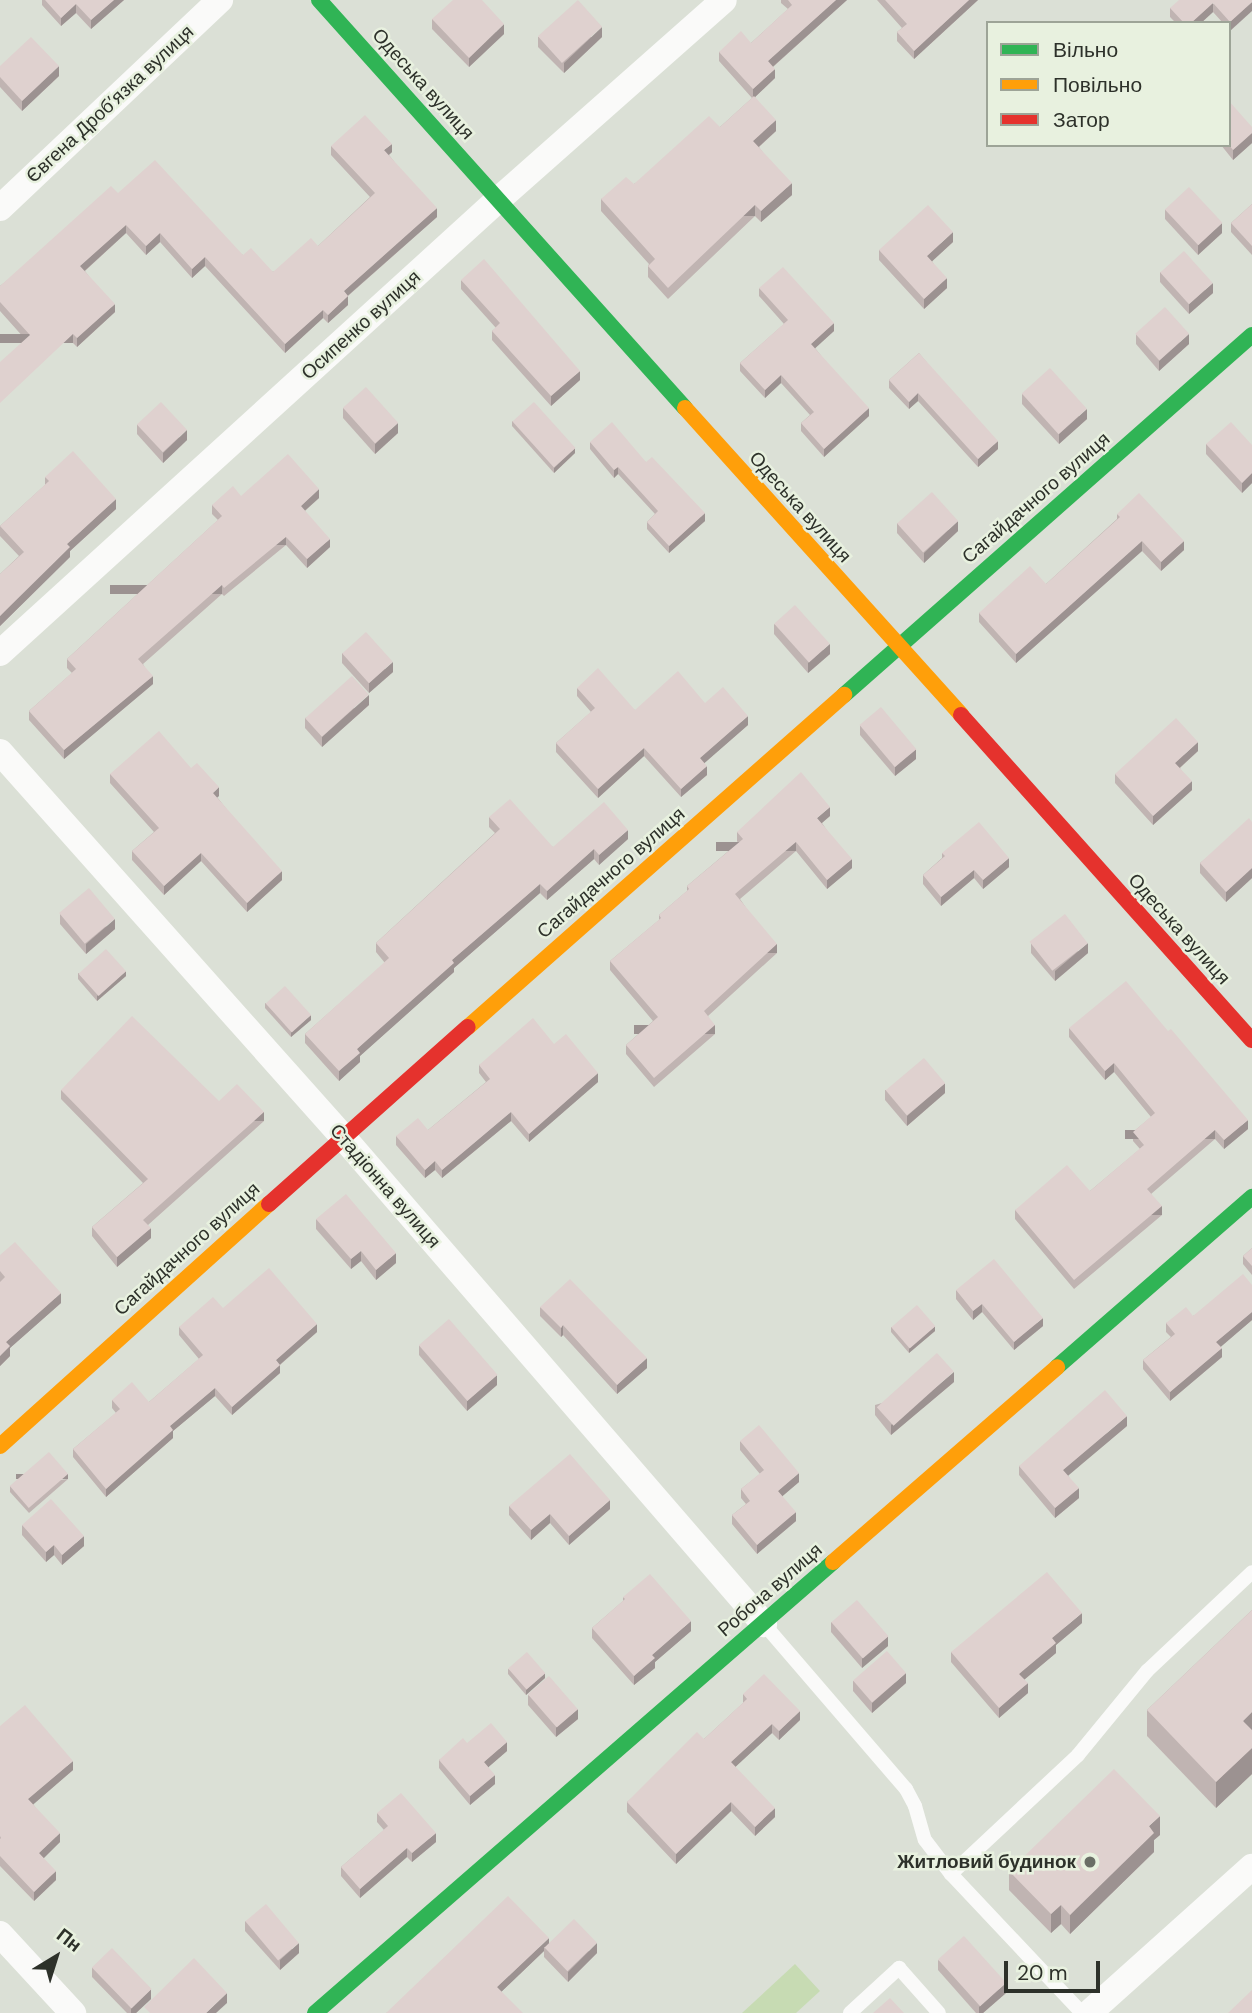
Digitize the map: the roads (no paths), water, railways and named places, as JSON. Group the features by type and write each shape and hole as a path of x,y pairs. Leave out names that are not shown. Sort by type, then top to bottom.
{"street":[{"name":"Євгена Дроб’язка вулиця","path":"0,208 220,0"},
{"name":"Одеська вулиця","path":"319,0 1252,1040"},
{"name":"Осипенко вулиця","path":"0,653 499,199 724,0"},
{"name":"Сагайдачного вулиця","path":"0,1446 343,1137 1252,335"},
{"name":"Стадіонна вулиця","path":"0,752 343,1137 764,1624"},
{"name":"Робоча вулиця","path":"315,2013 1252,1197"},
{"path":"1089,2013 1252,1867"},
{"path":"0,1934 73,2013"}],"lane":[{"path":"951,1874 1078,1755 1147,1671 1252,1572"},
{"path":"764,1624 906,1789 915,1806 925,1840 951,1874 1082,2013"},
{"path":"850,2013 899,1968 939,2013"}],"place":[{"name":"Житловий будинок","path":"1090,1862"}]}
